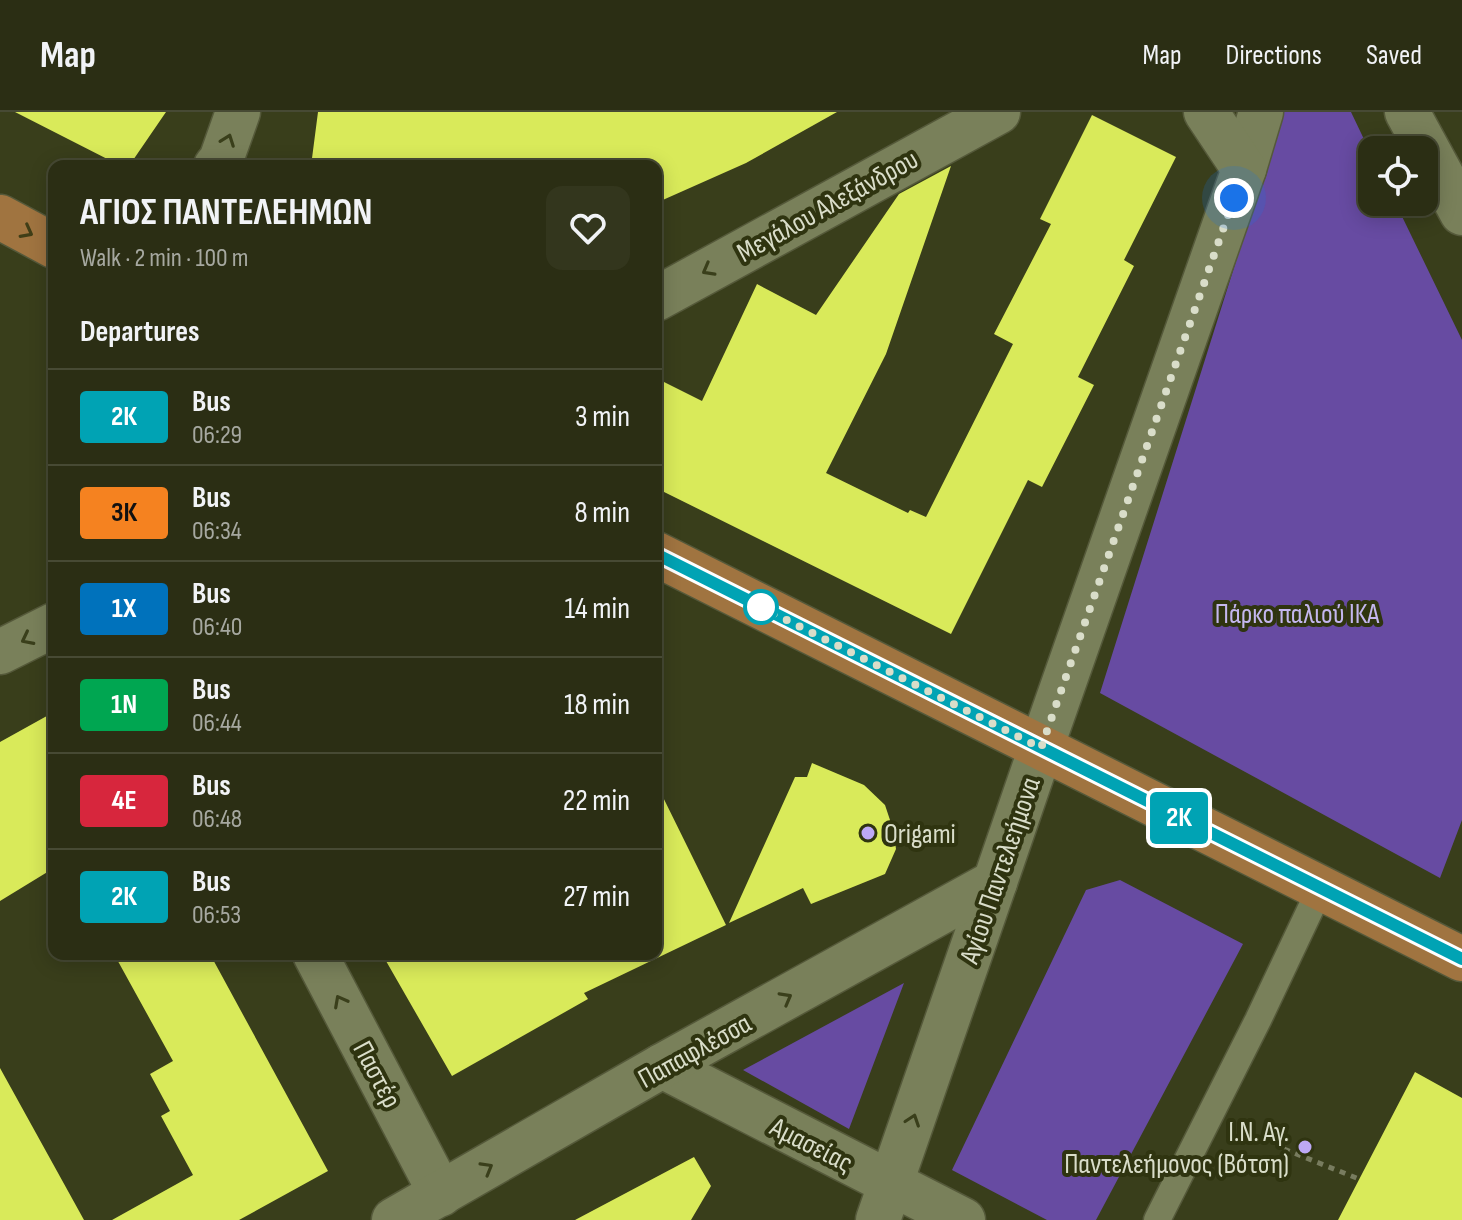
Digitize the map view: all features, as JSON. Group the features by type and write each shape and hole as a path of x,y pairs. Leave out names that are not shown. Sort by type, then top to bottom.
{"main road":[{"path":"0,217 48,243"},
{"path":"662,557 1462,959"}],"street":[{"path":"221,160 238,112"},
{"name":"Μεγάλου Αλεξάνδρου","path":"662,296 998,112"},
{"path":"1206,112 1244,169"},
{"name":"Αγίου Παντελεήμονα","path":"884,1202 1244,169 1261,112"},
{"path":"1407,112 1462,213"},
{"path":"0,652 48,628"},
{"name":"Παπαφλέσσα","path":"394,1220 662,1066 995,882"},
{"name":"Παστέρ","path":"318,960 441,1194"},
{"name":"Αμασείας","path":"662,1066 884,1202 963,1220"}],"lane":[{"path":"1157,1220 1320,889"}],"path":[{"path":"1284,1149 1359,1179"}],"green space":[{"name":"Πάρκο παλιού ΙΚΑ","path":"1283,112 1351,112 1362,136 1358,136 1358,216 1402,216 1462,340 1462,820 1440,878 1100,693"},
{"path":"1120,880 1243,944 1096,1220 1047,1220 952,1170 1086,890"},
{"path":"904,983 849,1129 743,1070"}],"building":[{"path":"15,112 166,112 133,160 109,160"},
{"path":"318,112 837,112 746,163 662,200 662,160 312,160"},
{"path":"1092,115 1176,157 1124,260 1134,266 1078,377 1094,385 1042,487 1028,480 951,634 662,491 662,381 702,401 757,284 816,315 899,194 951,166 886,354 826,473 908,513 910,510 926,517 1013,344 994,334 1051,224 1040,219"},
{"path":"48,715 48,872 0,901 0,742"},
{"path":"812,763 864,785 885,805 896,849 885,874 811,904 803,888 729,923 795,777 807,777"},
{"path":"662,795 726,925 662,956"},
{"path":"117,960 213,960 328,1171 239,1220 112,1220 193,1175 161,1116 170,1111 150,1074 173,1061"},
{"path":"385,960 653,960 584,993 588,999 452,1076"},
{"path":"0,1068 84,1220 0,1220"},
{"path":"1415,1072 1462,1098 1462,1220 1338,1220"},
{"path":"694,1157 711,1186 691,1220 575,1220"}],"bus line":[{"name":"2Κ","path":"662,557 1462,959"}],"place":[{"name":"Origami","path":"868,833"},
{"name":"Ι.Ν. Αγ. Παντελεήμονος (Βότση)","path":"1305,1147"}],"route":[{"path":"761,607 1041,748 1234,198"}]}
